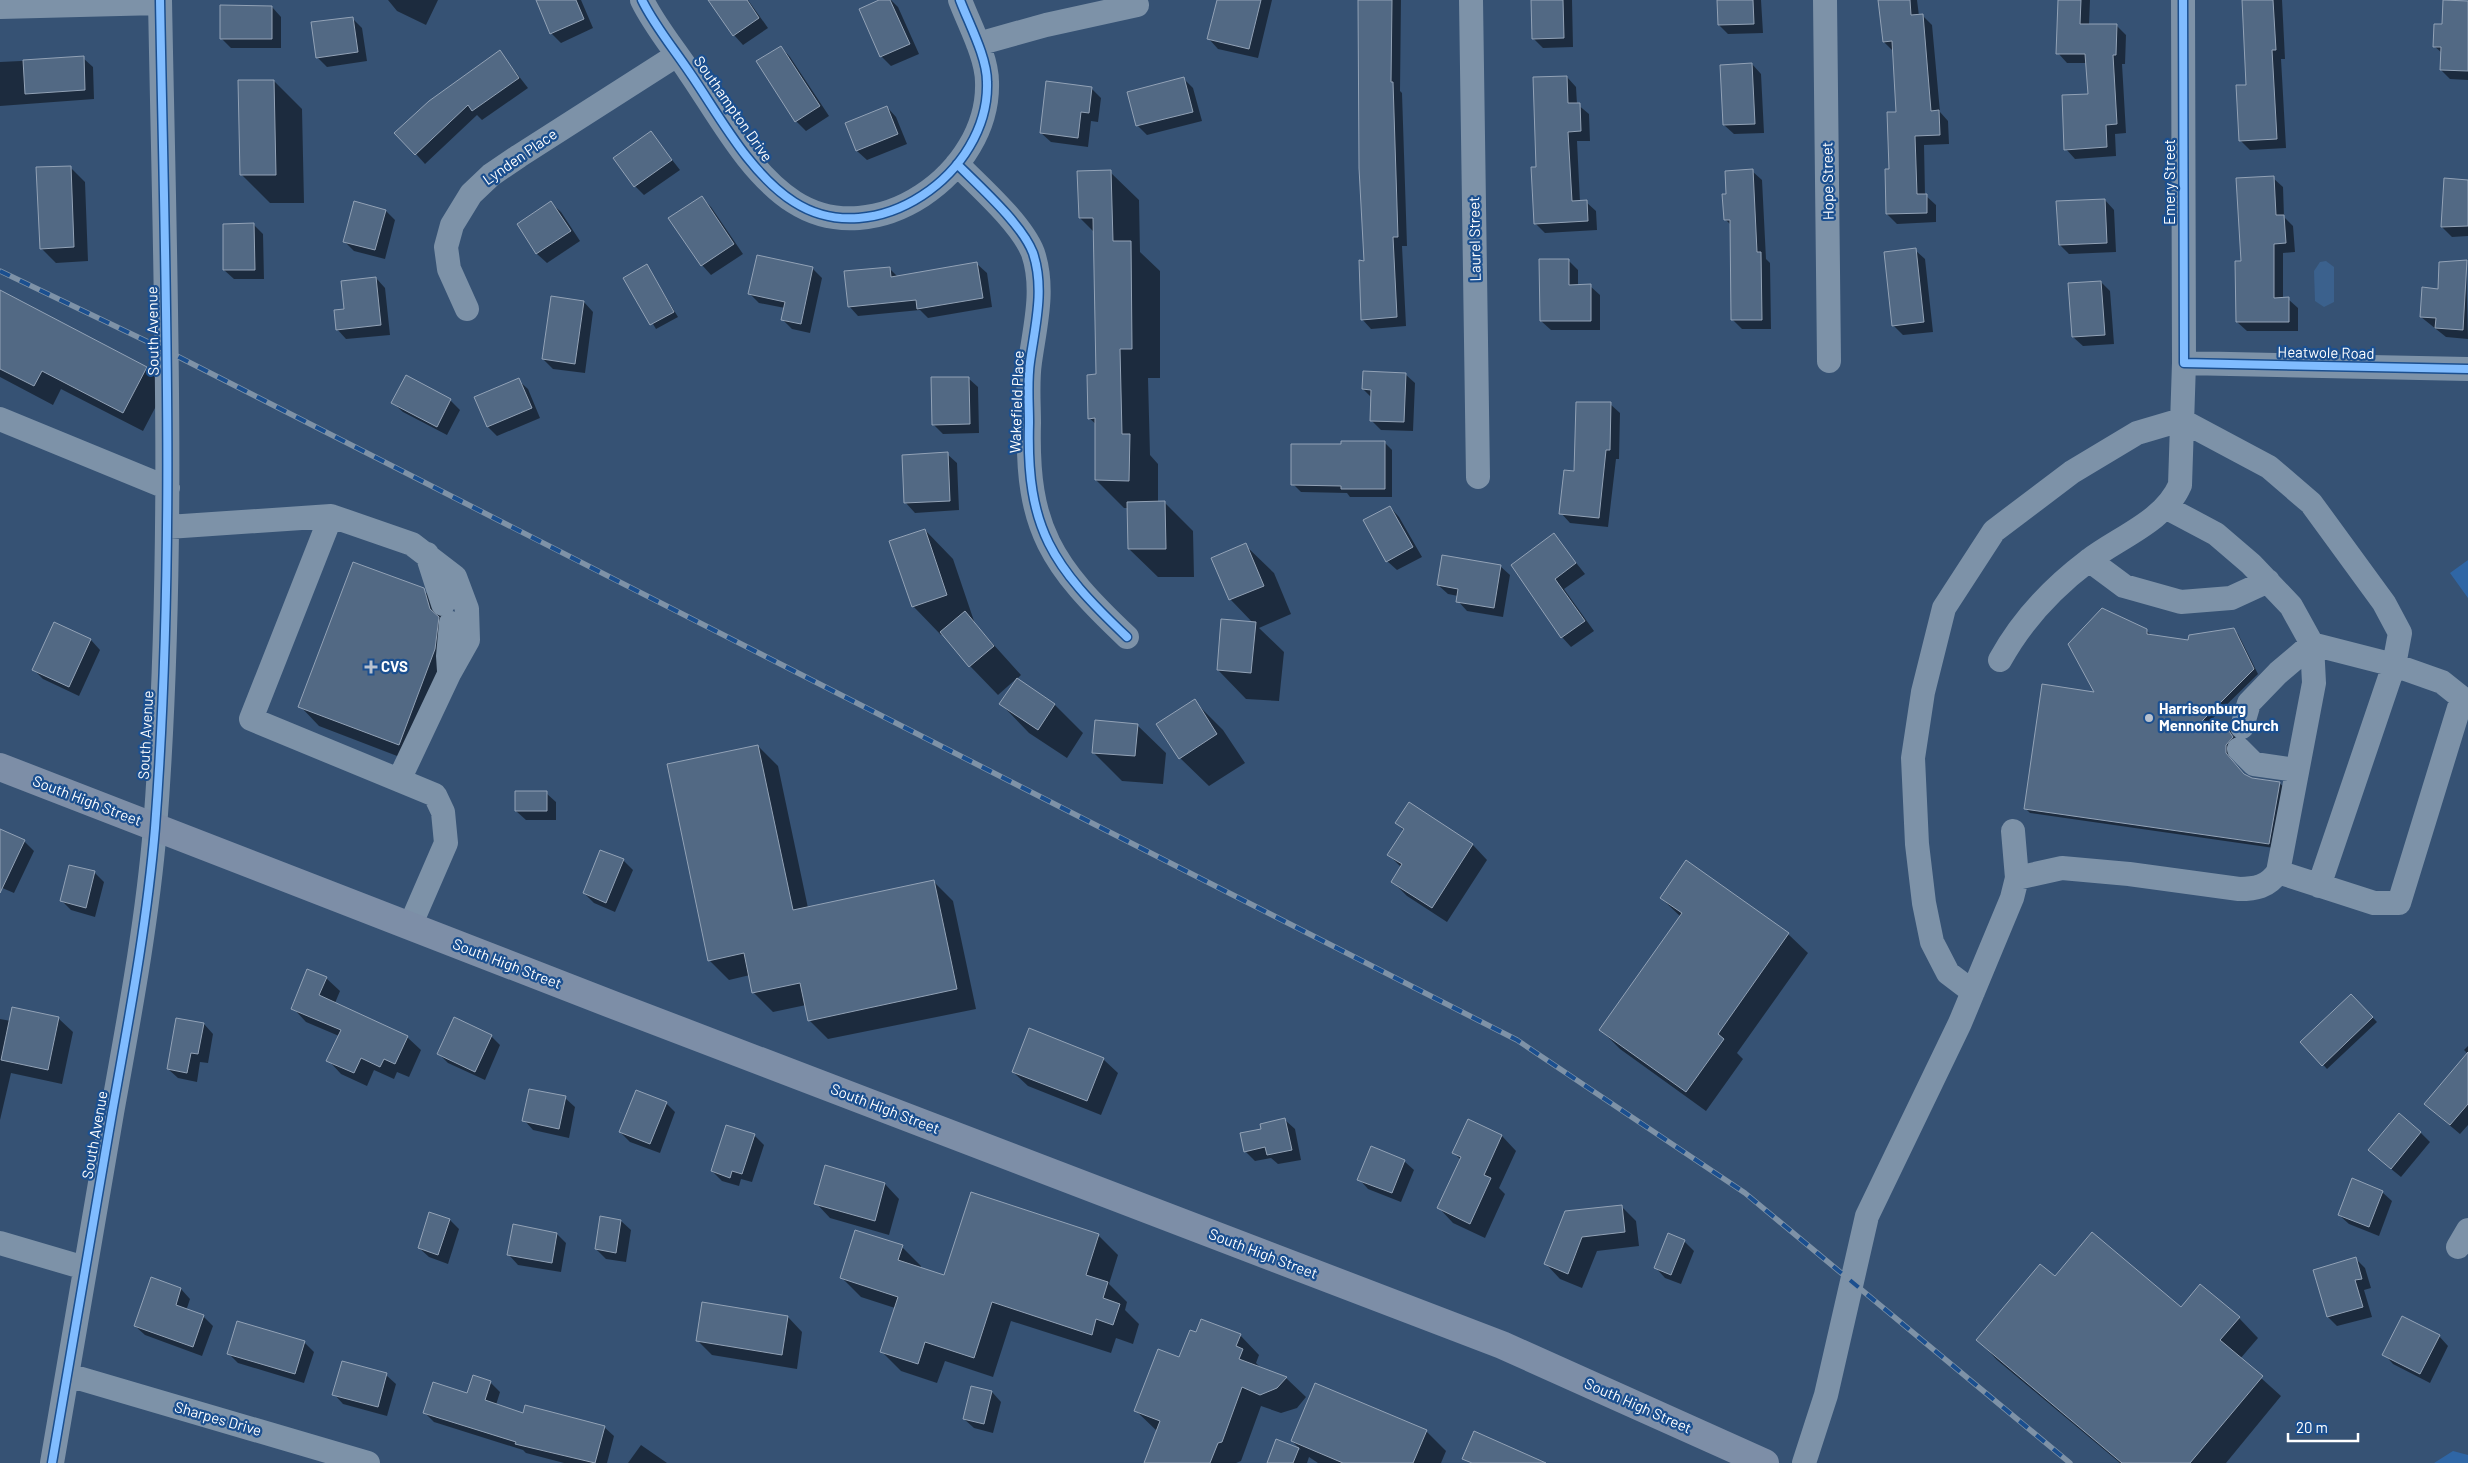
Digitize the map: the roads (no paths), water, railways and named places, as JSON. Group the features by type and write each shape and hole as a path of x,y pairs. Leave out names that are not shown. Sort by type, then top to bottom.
{"main road":[{"name":"South High Street","path":"0,767 1502,1345 1764,1463"}],"street":[{"name":"Southampton Drive","path":"642,0 757,170 794,202 823,214 862,218 889,213 934,188 957,164 974,140 985,111 988,81 978,44 960,0"},
{"name":"Laurel Street","path":"1472,0 1478,477"},
{"name":"Hope Street","path":"1825,0 1829,361"},
{"name":"Emery Street","path":"2167,508 2176,495 2181,479 2181,420 2184,363 2184,0"},
{"path":"0,7 160,1"},
{"name":"South Avenue","path":"52,1463 144,932 155,828 168,527 167,341 160,1"},
{"path":"978,44 1046,25 1138,5"},
{"name":"Lynden Place","path":"467,310 449,269 446,247 452,225 471,194 491,175 677,54"},
{"name":"Wakefield Place","path":"957,164 996,203 1017,229 1030,248 1038,272 1040,291 1029,372 1028,441 1031,485 1041,528 1063,567 1085,595 1127,637"},
{"name":"Heatwole Road","path":"2184,363 2468,369"},
{"path":"0,419 168,488"},
{"path":"1972,992 1948,973 1932,942 1924,903 1917,844 1913,758 1923,692 1944,608 1994,531 2072,472 2137,433 2181,420 2270,467 2311,503 2384,603 2400,633 2394,665 2319,886"},
{"path":"2000,660 2019,629 2038,605 2089,560 2167,508 2223,538 2268,580 2291,606 2312,644 2314,683 2278,872 2272,880 2253,889 2239,889 2129,874 2062,868 2017,878"},
{"path":"168,527 331,516 412,544 455,577 467,609 468,640 450,672 399,780"},
{"path":"331,516 250,719 435,794 443,812 446,843 410,926"},
{"path":"427,554 447,614 450,672"},
{"path":"2089,560 2124,586 2181,602 2231,598 2268,580"},
{"path":"2278,872 2374,903 2399,903 2462,698 2442,682 2394,665 2312,644"},
{"path":"2296,770 2254,764 2240,738 2249,703 2278,673 2312,644"},
{"path":"1804,1463 1826,1395 1867,1216 1972,992 2012,898 2017,878 2012,831"},
{"path":"0,1243 86,1268"},
{"name":"Sharpes Drive","path":"68,1375 368,1463"}],"railway":[{"path":"0,271 167,351 1517,1040 1745,1193 2070,1463"}],"place":[{"name":"CVS","path":"371,667"},
{"name":"Harrisonburg Mennonite Church","path":"2149,718"}]}
